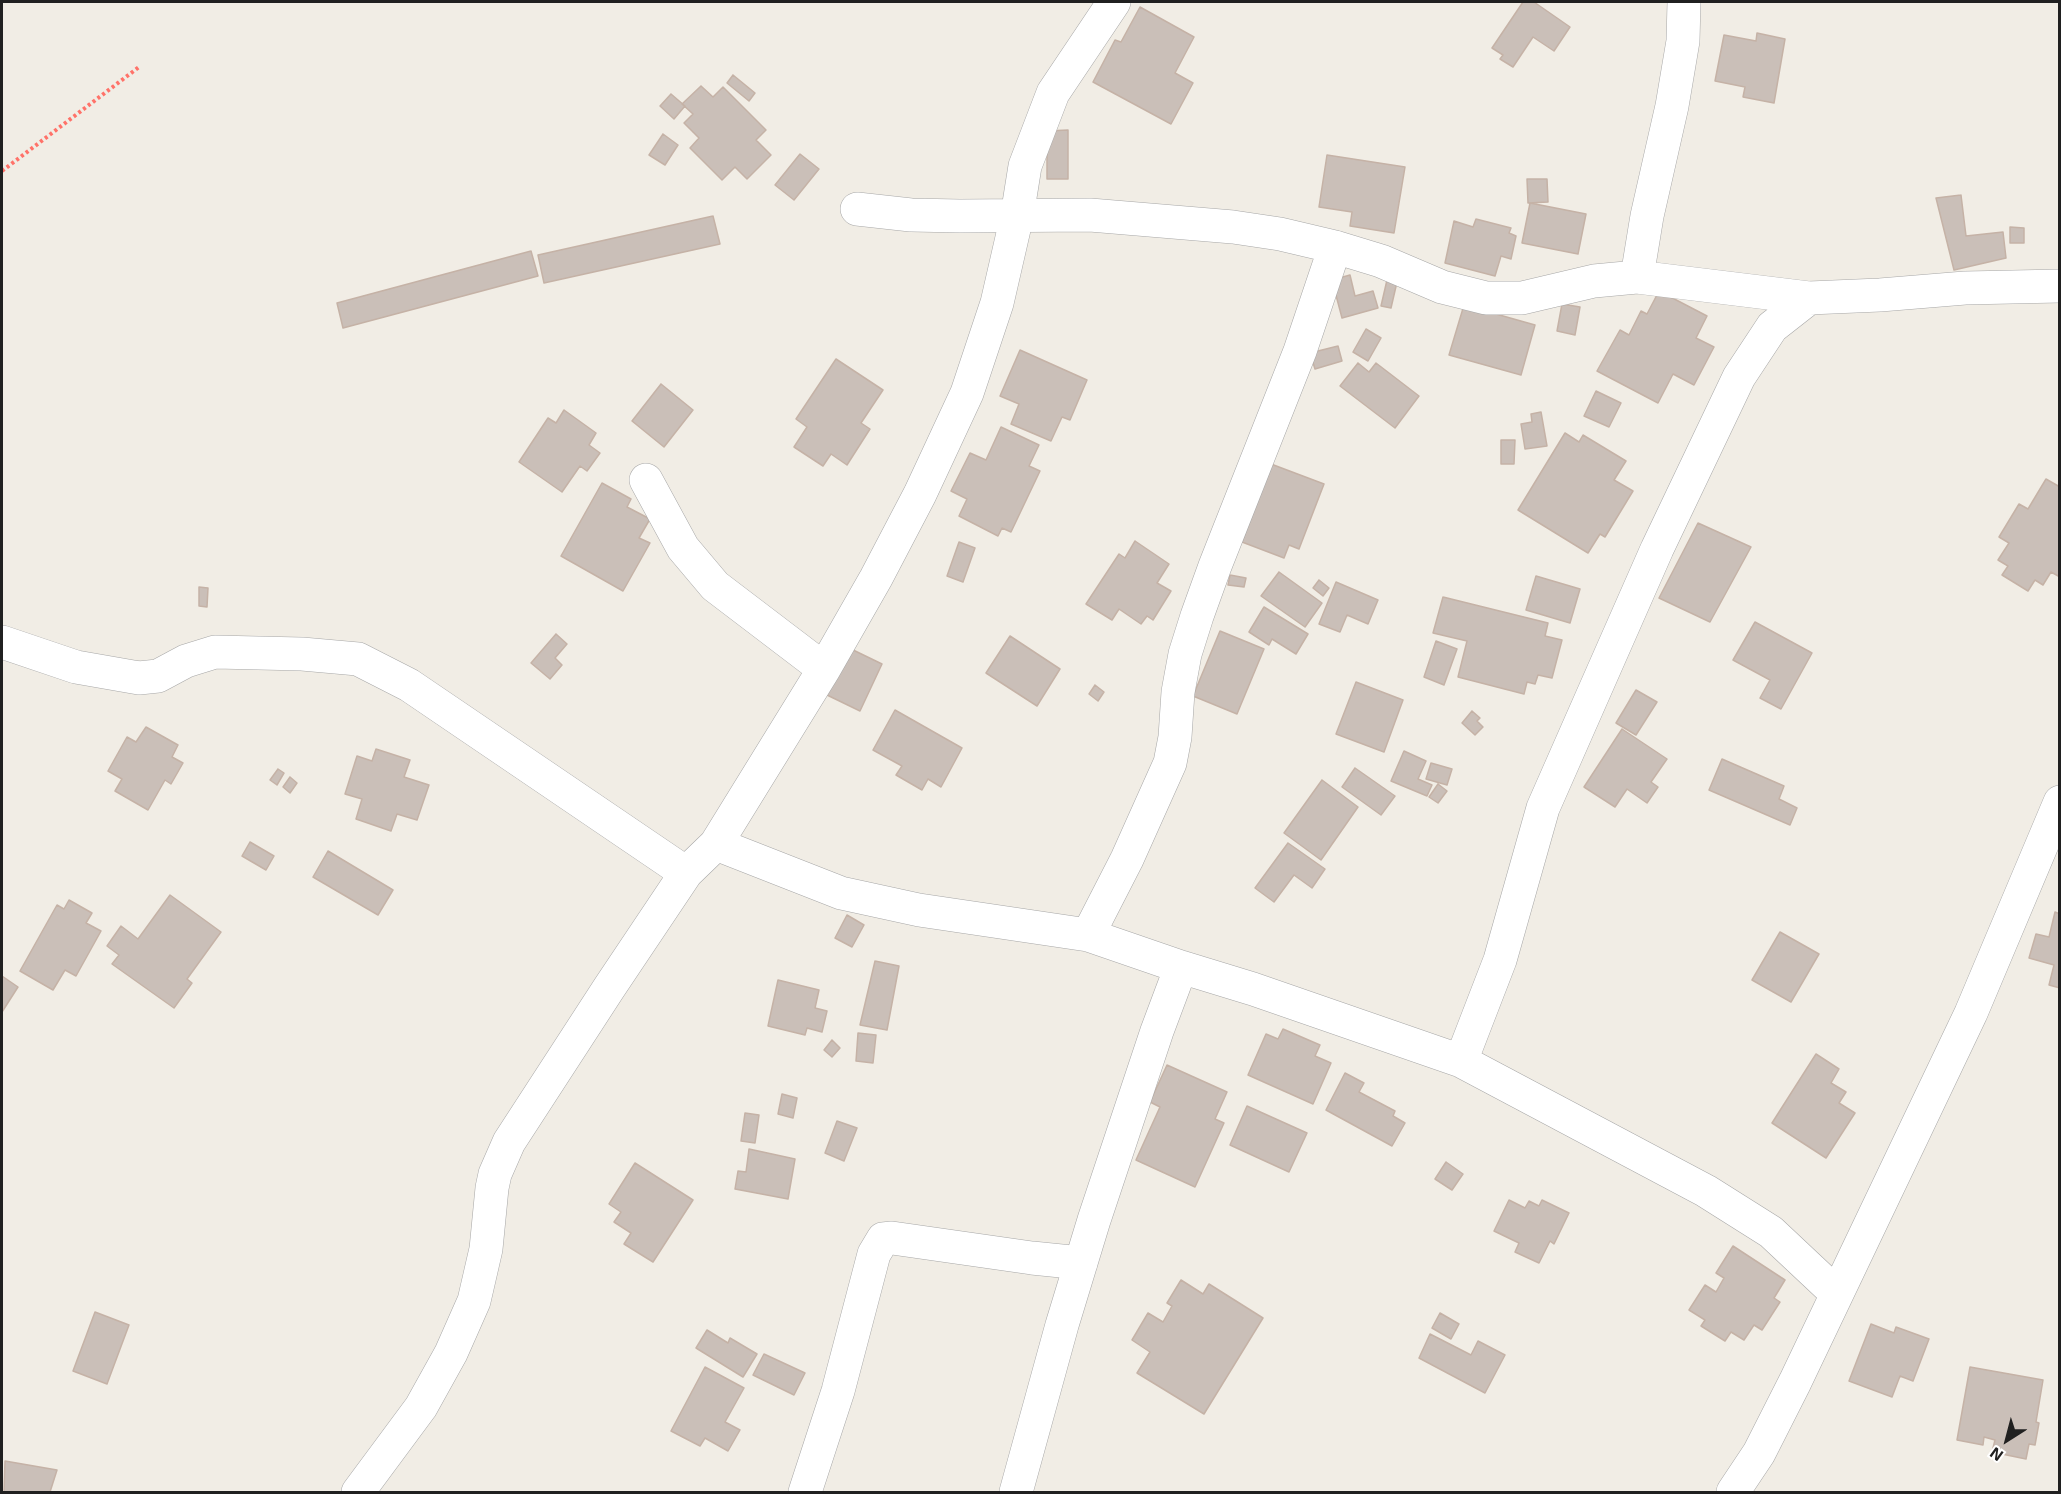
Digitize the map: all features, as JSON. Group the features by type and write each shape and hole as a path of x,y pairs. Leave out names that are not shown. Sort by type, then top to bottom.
{"street":[{"path":"358,1492 421,1407 451,1353 474,1301 486,1249 495,1174 509,1142 686,873 716,844 824,669 876,579 967,393 998,303 1017,216 1025,166 1053,93 1114,2"},
{"path":"1637,277 1647,216 1672,106 1683,41 1684,2"},
{"path":"857,209 911,215 1090,215 1233,227 1280,234 1335,247 1381,261 1442,287 1486,298 1522,298 1594,281 1637,277 1809,298 1965,288 2060,286"},
{"path":"1088,935 1127,859 1170,763 1185,654 1215,566 1300,351 1335,247"},
{"path":"1461,1062 1500,960 1543,808 1657,549 1739,376 1772,327 1809,298"},
{"path":"646,480 683,548 716,586 824,669"},
{"path":"2,642 76,667 139,678 158,676 186,662 215,652 302,654 358,659 409,685 686,873"},
{"path":"1733,1492 1759,1453 1971,1013 2060,802"},
{"path":"716,844 841,893 919,910 1088,935 1253,989 1461,1062 1706,1191 1771,1232 1837,1293"},
{"path":"1016,1492 1062,1325 1157,1031 1181,967"},
{"path":"805,1492 838,1391 874,1254 883,1239 892,1238 1082,1263"}],"path":[{"path":"2,171 139,67"}],"building":[{"path":"1523,2 1534,2 1570,27 1554,51 1533,37 1513,67 1500,59 1503,55 1492,48"},
{"path":"1140,7 1194,37 1175,73 1193,83 1171,124 1093,82 1115,40 1121,42"},
{"path":"1757,33 1785,39 1774,103 1743,97 1745,87 1715,81 1724,35 1756,41"},
{"path":"733,75 755,93 749,101 727,83"},
{"path":"701,86 713,97 723,87 766,130 756,140 771,155 747,179 735,167 722,180 690,148 699,138 684,123 693,114 682,104"},
{"path":"671,94 685,106 674,119 660,106"},
{"path":"1068,130 1068,179 1047,179 1047,131"},
{"path":"663,134 678,145 665,165 649,155"},
{"path":"800,154 819,169 794,200 775,185"},
{"path":"1327,155 1405,167 1394,233 1350,226 1352,212 1319,207"},
{"path":"1527,179 1547,179 1548,202 1528,203"},
{"path":"1961,195 1966,236 2003,232 2006,258 1954,270 1936,198"},
{"path":"1530,203 1586,214 1578,254 1522,243"},
{"path":"713,216 720,244 544,283 538,255"},
{"path":"1476,219 1511,228 1509,233 1516,236 1511,259 1501,256 1495,276 1445,263 1454,221 1473,227"},
{"path":"2010,227 2024,228 2024,243 2010,243"},
{"path":"531,251 538,276 343,328 337,303"},
{"path":"1350,275 1355,296 1373,291 1378,308 1342,318 1332,280"},
{"path":"1387,280 1397,282 1391,308 1381,306"},
{"path":"1659,291 1707,316 1696,338 1714,347 1694,385 1673,374 1658,403 1597,371 1620,330 1629,335 1641,311 1647,314"},
{"path":"1562,304 1580,307 1575,335 1557,331"},
{"path":"1464,305 1535,325 1521,375 1449,355"},
{"path":"1366,329 1381,338 1368,361 1353,352"},
{"path":"1338,346 1342,361 1315,369 1310,353"},
{"path":"1020,350 1087,380 1070,420 1062,417 1051,441 1011,424 1019,404 1000,396"},
{"path":"836,359 883,390 861,423 870,429 847,465 831,454 823,466 794,447 807,427 796,419"},
{"path":"1358,363 1369,372 1376,363 1419,396 1395,428 1340,386"},
{"path":"661,384 693,410 664,447 632,421"},
{"path":"1596,391 1621,403 1609,427 1584,416"},
{"path":"564,410 596,433 589,445 600,453 587,471 580,466 562,492 519,462 548,418 556,423"},
{"path":"1541,412 1547,446 1525,449 1521,424 1532,422 1531,414"},
{"path":"1001,427 1039,445 1029,466 1040,471 1011,532 1002,528 998,536 959,516 967,499 951,491 970,453 986,460"},
{"path":"1565,433 1579,442 1583,435 1626,461 1614,480 1633,491 1605,537 1600,534 1588,553 1518,510"},
{"path":"1501,440 1515,440 1514,464 1501,464"},
{"path":"1271,464 1324,484 1299,549 1289,545 1284,558 1242,542"},
{"path":"2046,479 2060,487 2060,577 2051,572 2043,585 2035,580 2028,591 2002,575 2008,566 1998,560 2009,543 1999,537 2019,504 2028,509"},
{"path":"602,483 631,499 627,507 650,519 639,538 650,543 623,591 561,556"},
{"path":"1698,523 1751,547 1710,622 1659,598"},
{"path":"1135,541 1169,564 1157,583 1171,591 1153,620 1147,616 1141,624 1119,609 1112,620 1086,604 1119,554 1125,558"},
{"path":"959,542 975,548 963,582 947,576"},
{"path":"1279,572 1322,603 1305,627 1261,596"},
{"path":"1230,575 1246,578 1244,587 1228,585"},
{"path":"1536,576 1580,589 1570,623 1526,610"},
{"path":"1319,580 1329,588 1323,596 1313,588"},
{"path":"1336,582 1378,600 1368,624 1347,615 1340,632 1319,624"},
{"path":"199,587 208,588 207,607 199,606"},
{"path":"1443,597 1548,623 1545,636 1562,640 1552,678 1538,675 1535,684 1527,682 1524,694 1458,677 1467,641 1433,633"},
{"path":"1264,607 1308,634 1296,654 1272,639 1269,645 1249,632"},
{"path":"1755,622 1812,653 1781,709 1760,698 1770,680 1733,660"},
{"path":"1220,631 1264,649 1237,714 1193,696"},
{"path":"556,634 567,644 555,658 562,665 550,679 531,663"},
{"path":"1010,636 1060,669 1037,706 986,673"},
{"path":"1436,641 1457,649 1444,685 1424,677"},
{"path":"849,648 882,664 860,711 827,695"},
{"path":"1356,682 1403,700 1384,752 1336,734"},
{"path":"1095,685 1104,692 1098,701 1089,694"},
{"path":"1636,690 1657,702 1636,735 1616,723"},
{"path":"895,710 962,748 941,787 928,779 922,790 896,775 902,766 873,750"},
{"path":"1472,711 1480,718 1477,721 1483,727 1475,735 1462,723"},
{"path":"146,727 178,745 172,757 183,763 171,784 165,780 148,810 115,791 122,779 108,771 127,737 136,742"},
{"path":"1622,729 1667,759 1651,782 1658,787 1647,803 1627,789 1615,807 1584,787"},
{"path":"376,749 410,760 404,777 429,785 417,820 397,814 391,831 356,819 362,799 345,794 357,756 372,761"},
{"path":"1404,751 1426,761 1418,779 1432,785 1427,796 1391,781"},
{"path":"1722,759 1784,786 1779,799 1797,808 1790,825 1709,790"},
{"path":"1431,763 1452,769 1447,785 1426,779"},
{"path":"1355,768 1395,796 1381,815 1342,787"},
{"path":"278,769 284,773 277,785 270,780"},
{"path":"290,777 297,783 290,793 283,787"},
{"path":"1322,780 1358,807 1321,860 1284,833"},
{"path":"1438,784 1447,791 1438,803 1429,797"},
{"path":"250,842 274,856 266,870 242,856"},
{"path":"1288,843 1325,869 1312,888 1294,875 1274,902 1255,888"},
{"path":"328,851 393,890 378,915 313,877"},
{"path":"170,895 221,932 187,979 192,983 174,1008 112,964 119,955 107,946 121,926 138,939"},
{"path":"69,900 92,913 86,923 101,931 76,976 65,970 53,990 20,971 57,905 64,909"},
{"path":"2055,912 2060,914 2060,988 2049,985 2054,965 2029,958 2036,934 2049,937"},
{"path":"847,915 864,925 852,947 835,938"},
{"path":"1780,932 1819,954 1791,1002 1752,980"},
{"path":"875,961 899,966 887,1030 860,1025"},
{"path":"2,976 18,987 2,1012"},
{"path":"778,980 819,990 815,1008 827,1011 822,1032 807,1028 805,1035 768,1026"},
{"path":"1283,1029 1320,1045 1315,1056 1331,1063 1313,1104 1248,1075 1266,1034 1278,1039"},
{"path":"858,1033 876,1035 873,1063 856,1061"},
{"path":"832,1040 840,1048 832,1057 824,1050"},
{"path":"1816,1054 1839,1069 1831,1083 1846,1092 1839,1103 1855,1113 1826,1158 1772,1123"},
{"path":"1167,1065 1227,1092 1215,1119 1224,1123 1195,1187 1136,1160 1160,1107 1150,1102"},
{"path":"1345,1073 1364,1083 1359,1092 1395,1111 1393,1116 1405,1123 1392,1146 1326,1110"},
{"path":"782,1094 797,1098 793,1118 778,1114"},
{"path":"1247,1106 1307,1133 1289,1172 1230,1145"},
{"path":"745,1113 759,1115 755,1143 741,1141"},
{"path":"837,1121 857,1128 844,1161 825,1153"},
{"path":"749,1149 795,1159 788,1199 735,1189 738,1171 746,1172"},
{"path":"1446,1162 1463,1174 1452,1190 1435,1179"},
{"path":"635,1163 693,1200 653,1262 624,1244 631,1233 614,1222 621,1212 609,1204"},
{"path":"1509,1200 1525,1208 1529,1201 1539,1206 1542,1200 1569,1213 1554,1244 1550,1241 1539,1263 1515,1252 1519,1243 1494,1231"},
{"path":"1733,1246 1785,1280 1774,1298 1780,1302 1762,1330 1754,1325 1744,1340 1731,1332 1725,1341 1701,1326 1705,1320 1689,1310 1705,1285 1716,1292 1724,1278 1716,1273"},
{"path":"1181,1280 1203,1294 1209,1284 1263,1318 1204,1414 1137,1373 1150,1352 1132,1340 1148,1313 1163,1322 1172,1306 1167,1303"},
{"path":"95,1312 129,1325 107,1384 73,1371"},
{"path":"1440,1313 1459,1324 1451,1339 1432,1328"},
{"path":"1871,1324 1894,1333 1896,1327 1929,1339 1913,1381 1900,1376 1892,1397 1849,1381"},
{"path":"707,1330 728,1343 730,1338 757,1354 743,1377 696,1348"},
{"path":"1430,1334 1471,1355 1478,1341 1505,1355 1485,1393 1419,1358"},
{"path":"764,1354 805,1373 794,1395 753,1375"},
{"path":"705,1367 744,1388 725,1422 740,1430 728,1451 705,1438 700,1446 671,1431"},
{"path":"1970,1367 2043,1380 2036,1422 2039,1423 2035,1445 2029,1444 2026,1459 1992,1452 1995,1440 1984,1437 1983,1445 1957,1440"},
{"path":"5,1461 57,1470 50,1492 4,1492"}]}
